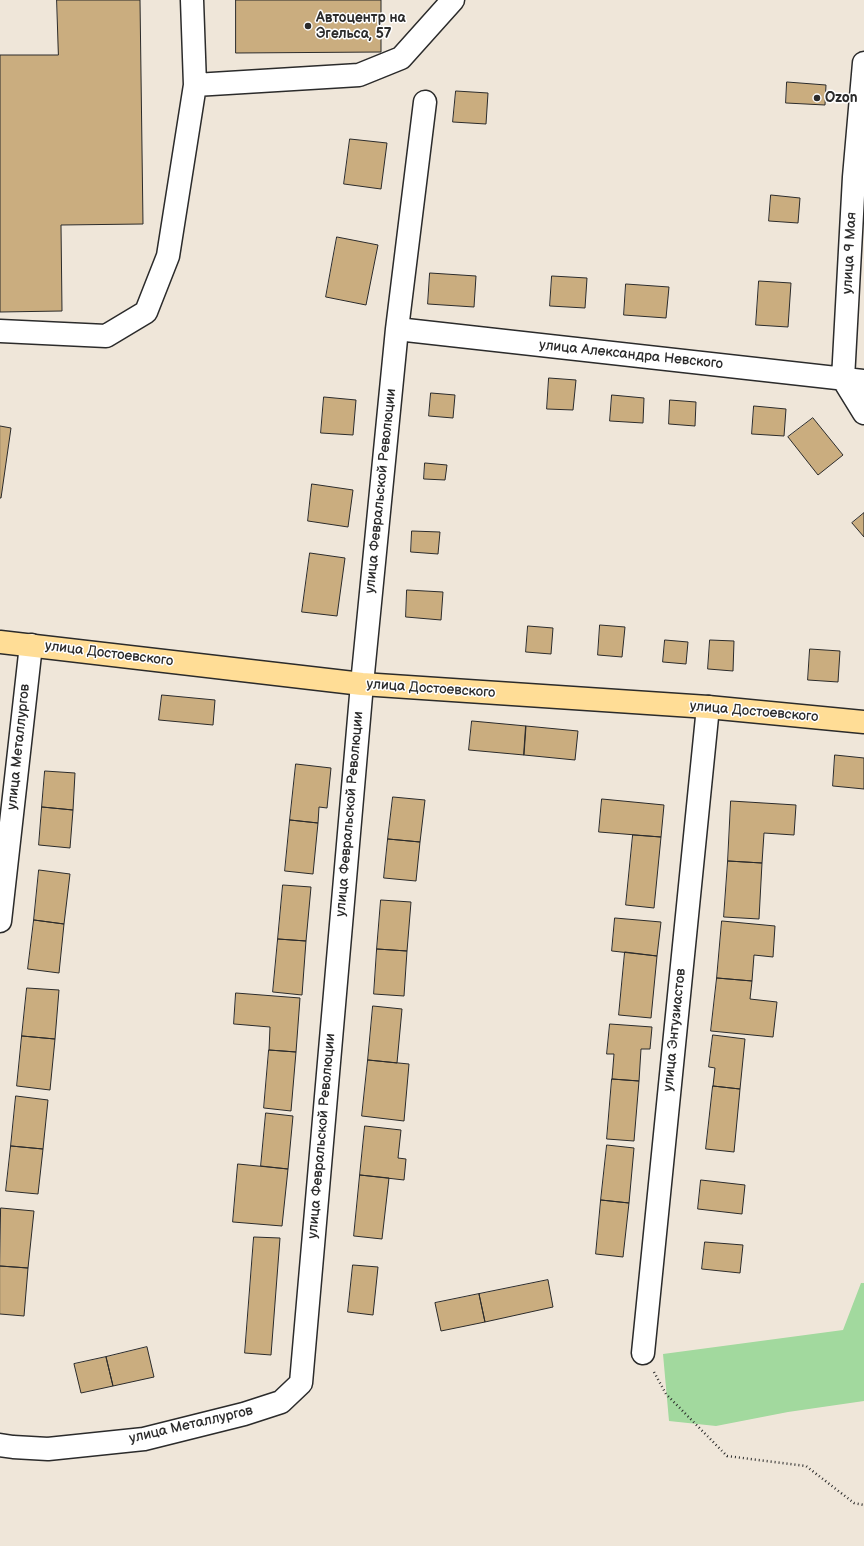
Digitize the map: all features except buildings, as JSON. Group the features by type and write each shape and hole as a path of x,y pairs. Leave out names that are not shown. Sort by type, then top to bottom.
{"main road":[{"name":"улица Достоевского","path":"0,642 31,644 362,684 708,707 864,722"}],"street":[{"path":"0,331 106,336 146,312 168,256 195,85 192,0"},
{"path":"195,85 359,75 401,58 454,0"},
{"name":"улица 9 Мая","path":"854,380 859,178 864,64"},
{"name":"улица Февральской Революции","path":"301,1383 362,684 397,329 425,102"},
{"name":"улица Александра Невского","path":"397,329 854,380"},
{"path":"854,380 864,413"},
{"name":"улица Металлургов","path":"0,921 31,644"},
{"name":"улица Энтузиастов","path":"643,1353 708,707"},
{"name":"улица Металлургов","path":"0,1445 48,1449 144,1439 244,1414 281,1402 301,1383"}],"path":[{"path":"643,1353 666,1394 727,1456 806,1466 854,1503 864,1505"}],"green space":[{"path":"861,1283 864,1283 864,1401 788,1412 716,1426 669,1421 663,1354 843,1330"}],"place":[{"name":"Автоцентр на Эгельса, 57","path":"308,26"},
{"name":"Ozon","path":"817,98"}]}
